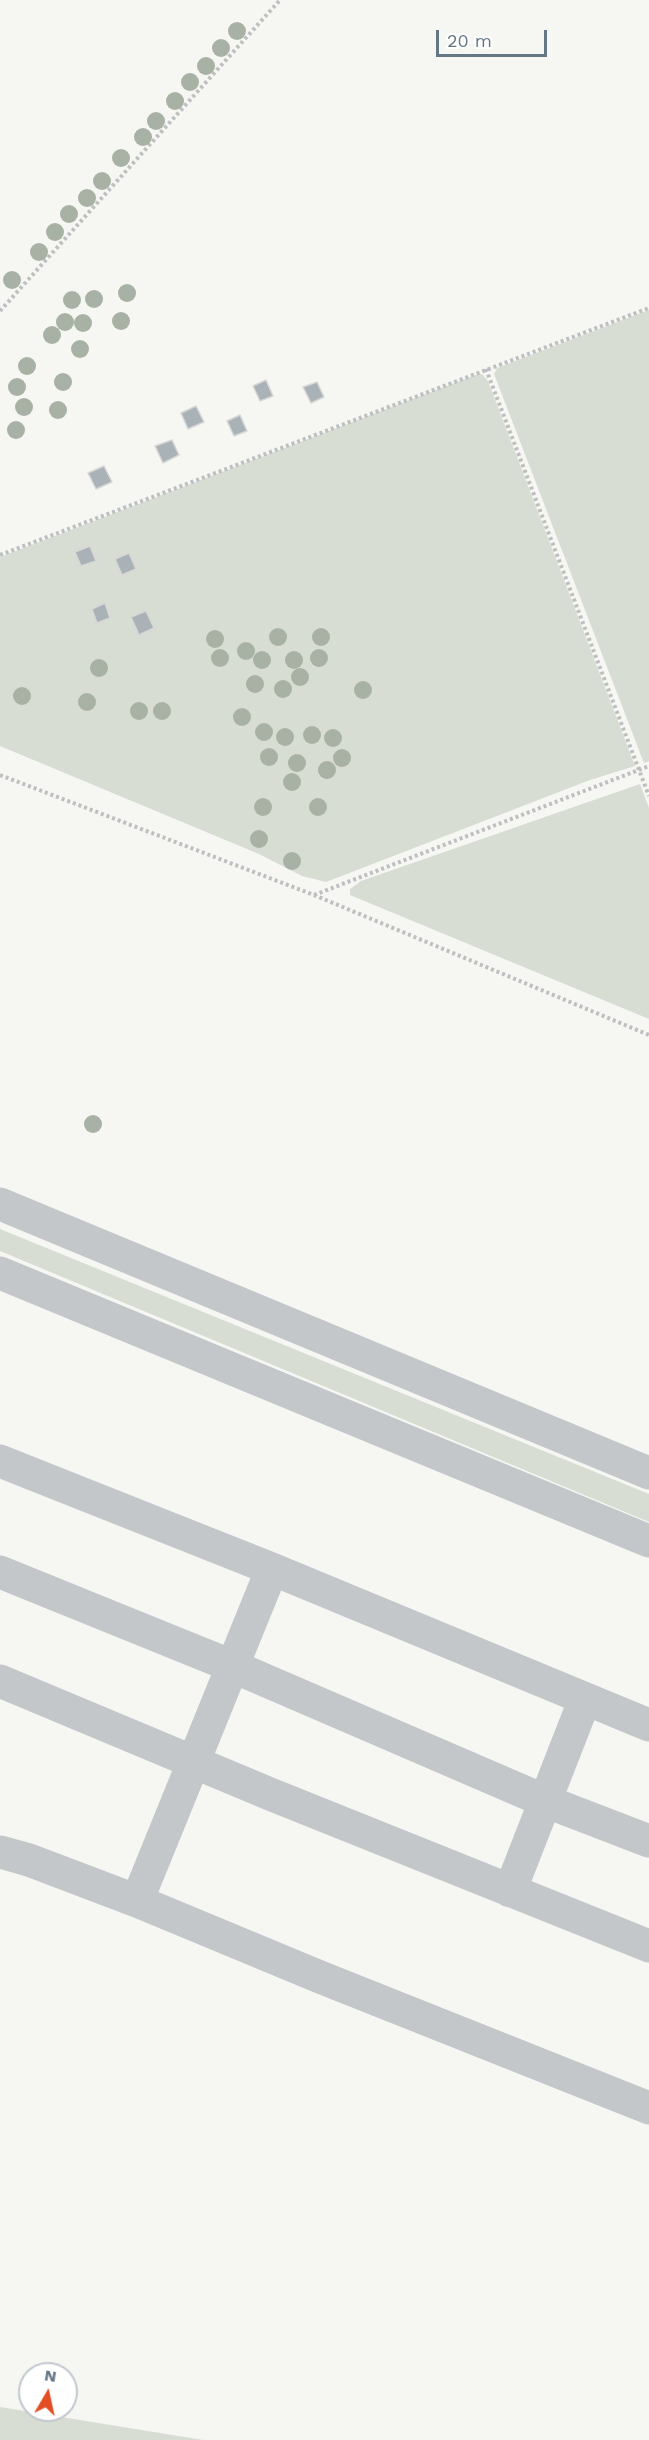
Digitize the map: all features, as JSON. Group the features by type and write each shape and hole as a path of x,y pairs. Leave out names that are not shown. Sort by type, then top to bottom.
{"street":[{"path":"0,1204 649,1473"},
{"path":"0,1274 649,1541"},
{"path":"0,1461 272,1569 649,1725"},
{"path":"137,1901 272,1569"},
{"path":"0,1572 232,1666 545,1802 649,1841"},
{"path":"0,1681 193,1763 649,1946"},
{"path":"510,1891 585,1699"},
{"path":"0,1852 29,1860 137,1901 331,1982 649,2108"}],"path":[{"path":"0,311 280,0"},
{"path":"0,555 649,308"},
{"path":"486,369 649,796"},
{"path":"314,895 649,766"},
{"path":"0,775 314,895 649,1035"}],"shaded area":[{"path":"649,310 649,761 644,763 494,374 497,368"},
{"path":"482,374 488,381 635,766 590,780 326,882 302,876 259,854 0,746 0,557"},
{"path":"640,784 649,808 649,1019 350,895 350,889 361,881"},
{"path":"0,1229 649,1494 649,1522 0,1251"},
{"path":"0,2407 18,2410 18,2422 78,2422 78,2420 203,2440 0,2440"}],"building":[{"path":"266,380 273,396 260,401 253,386"},
{"path":"317,382 324,397 311,403 303,387"},
{"path":"196,406 204,422 188,429 181,413"},
{"path":"240,415 247,431 234,436 227,421"},
{"path":"172,440 179,455 163,463 155,446"},
{"path":"104,466 112,482 96,489 88,473"},
{"path":"90,546 96,561 81,566 75,552"},
{"path":"129,553 136,569 122,575 115,559"},
{"path":"105,603 110,618 97,623 92,609"},
{"path":"146,611 154,628 139,635 131,617"}]}
